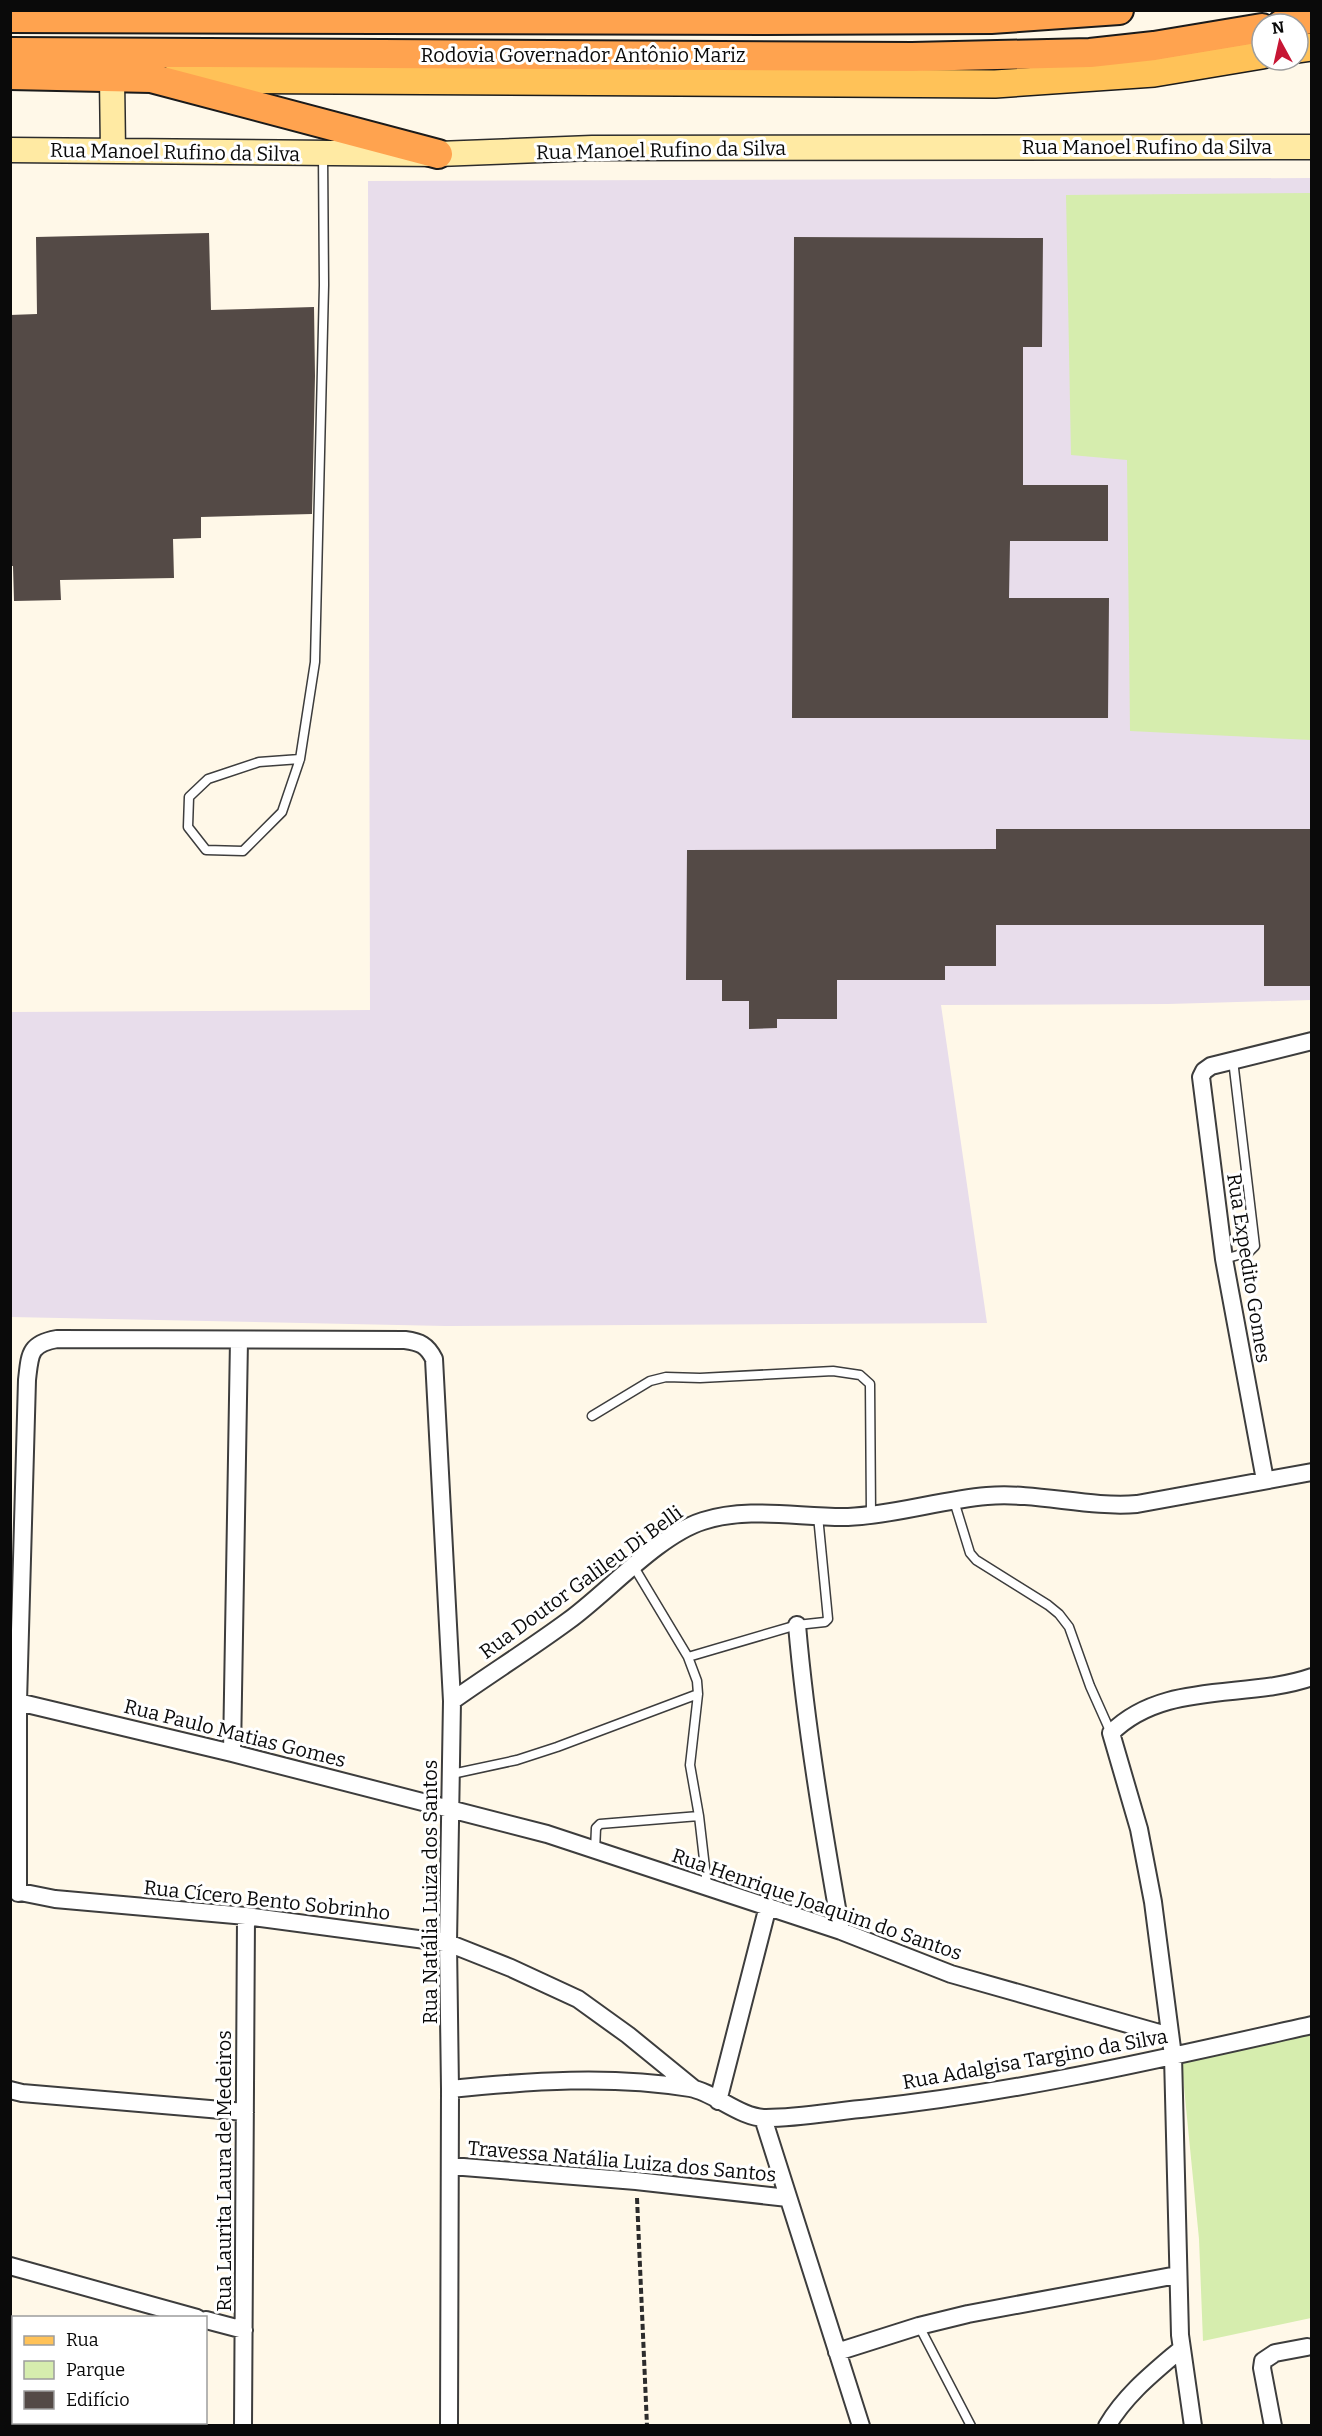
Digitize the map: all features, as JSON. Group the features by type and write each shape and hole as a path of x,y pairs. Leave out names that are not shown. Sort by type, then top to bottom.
{"highway":[{"path":"164,17 196,10"},
{"name":"Rodovia Governador Antônio Mariz","path":"10,18 979,19 1119,10"},
{"name":"Rodovia Governador Antônio Mariz","path":"10,51 912,57 1090,52 1154,60 1250,31"},
{"path":"10,75 152,78 438,154"}],"main road":[{"path":"152,78 995,84 1154,60 1250,56"},
{"path":"112,78 113,150"},
{"name":"Rua Manoel Rufino da Silva","path":"10,150 438,154 592,148 1311,147"}],"street":[{"path":"1233,1060 1311,1041"},
{"name":"Rua Expedito Gomes","path":"1233,1060 1211,1066 1204,1071 1201,1087 1224,1259 1265,1480"},
{"path":"14,1891 14,1699 27,1380 33,1349 41,1342 57,1339 239,1340 232,1752"},
{"name":"Rua Natália Luiza dos Santos","path":"239,1340 405,1340 419,1342 426,1346 434,1359 452,1701 448,1942 451,2166 449,2426"},
{"name":"Rua Doutor Galileu Di Belli","path":"452,1701 569,1621 668,1539 702,1521 746,1513 818,1516 871,1515 987,1496 1024,1495 1111,1506 1137,1504 1311,1472"},
{"path":"797,1625 806,1725 841,1930"},
{"path":"1193,2426 1181,2349 1177,2275 1173,2056 1153,1902 1139,1829 1111,1733 1139,1711 1161,1702 1233,1690 1277,1686 1311,1677"},
{"name":"Rua Paulo Matias Gomes","path":"14,1699 232,1752 451,1809"},
{"name":"Rua Henrique Joaquim do Santos","path":"451,1809 547,1834 707,1885 841,1930 951,1974 1170,2036"},
{"name":"Rua Cícero Bento Sobrinho","path":"14,1891 55,1899 246,1916 448,1942 578,1999 694,2088"},
{"path":"718,2101 768,1906"},
{"name":"Rua Laurita Laura de Medeiros","path":"243,2426 246,1916"},
{"name":"Rua Adalgisa Targino da Silva","path":"763,2118 901,2104 1018,2087 1100,2073 1311,2025"},
{"path":"450,2089 536,2080 614,2079 694,2088 718,2101 763,2118 861,2426"},
{"path":"10,2090 22,2093 245,2112"},
{"name":"Travessa Natália Luiza dos Santos","path":"451,2166 636,2181 788,2198"},
{"path":"10,2266 190,2316"},
{"path":"837,2352 919,2326 968,2314 1177,2275"},
{"path":"207,2320 244,2330"},
{"path":"1273,2426 1262,2368 1263,2361 1275,2353 1307,2347"},
{"path":"1107,2426 1118,2408 1141,2383 1181,2349"}],"lane":[{"path":"300,759 259,762 208,779 189,797 189,827 206,850 243,851 282,812 300,759 315,662 324,285 323,154"},
{"path":"1224,1259 1250,1252 1255,1246 1233,1060"},
{"path":"592,1416 650,1381 666,1377 700,1378 833,1371 860,1375 870,1384 871,1515"},
{"path":"954,1501 970,1553 976,1560 1048,1605 1069,1627 1090,1686 1111,1733"},
{"path":"688,1657 797,1625 825,1622 829,1617 818,1516"},
{"path":"634,1567 688,1657 697,1681 698,1694 690,1764 707,1885"},
{"path":"452,1774 517,1760 558,1747 698,1694"},
{"path":"595,1851 597,1828 600,1824 699,1816"},
{"path":"919,2326 971,2426"}],"path":[{"path":"636,2181 647,2426"}],"shaded area":[{"path":"1311,178 1311,1000 1168,1004 941,1005 987,1323 446,1326 11,1317 11,1012 370,1010 368,181"}],"green space":[{"path":"1311,193 1311,740 1130,731 1127,460 1071,455 1066,195"},
{"path":"1311,2029 1311,2318 1203,2341 1199,2239 1181,2057"}],"building":[{"path":"209,233 211,310 314,307 312,514 201,517 201,538 173,539 174,578 60,580 61,600 14,601 13,566 10,566 10,315 37,314 36,237"},
{"path":"794,237 1043,238 1042,347 1023,347 1023,485 1108,485 1108,541 1010,541 1009,598 1109,598 1108,718 792,718"},
{"path":"996,829 1311,829 1311,986 1264,986 1264,925 996,925 996,966 945,966 945,980 837,980 837,1019 777,1019 777,1028 749,1029 749,1001 722,1001 722,980 686,980 687,850 996,849"}]}
